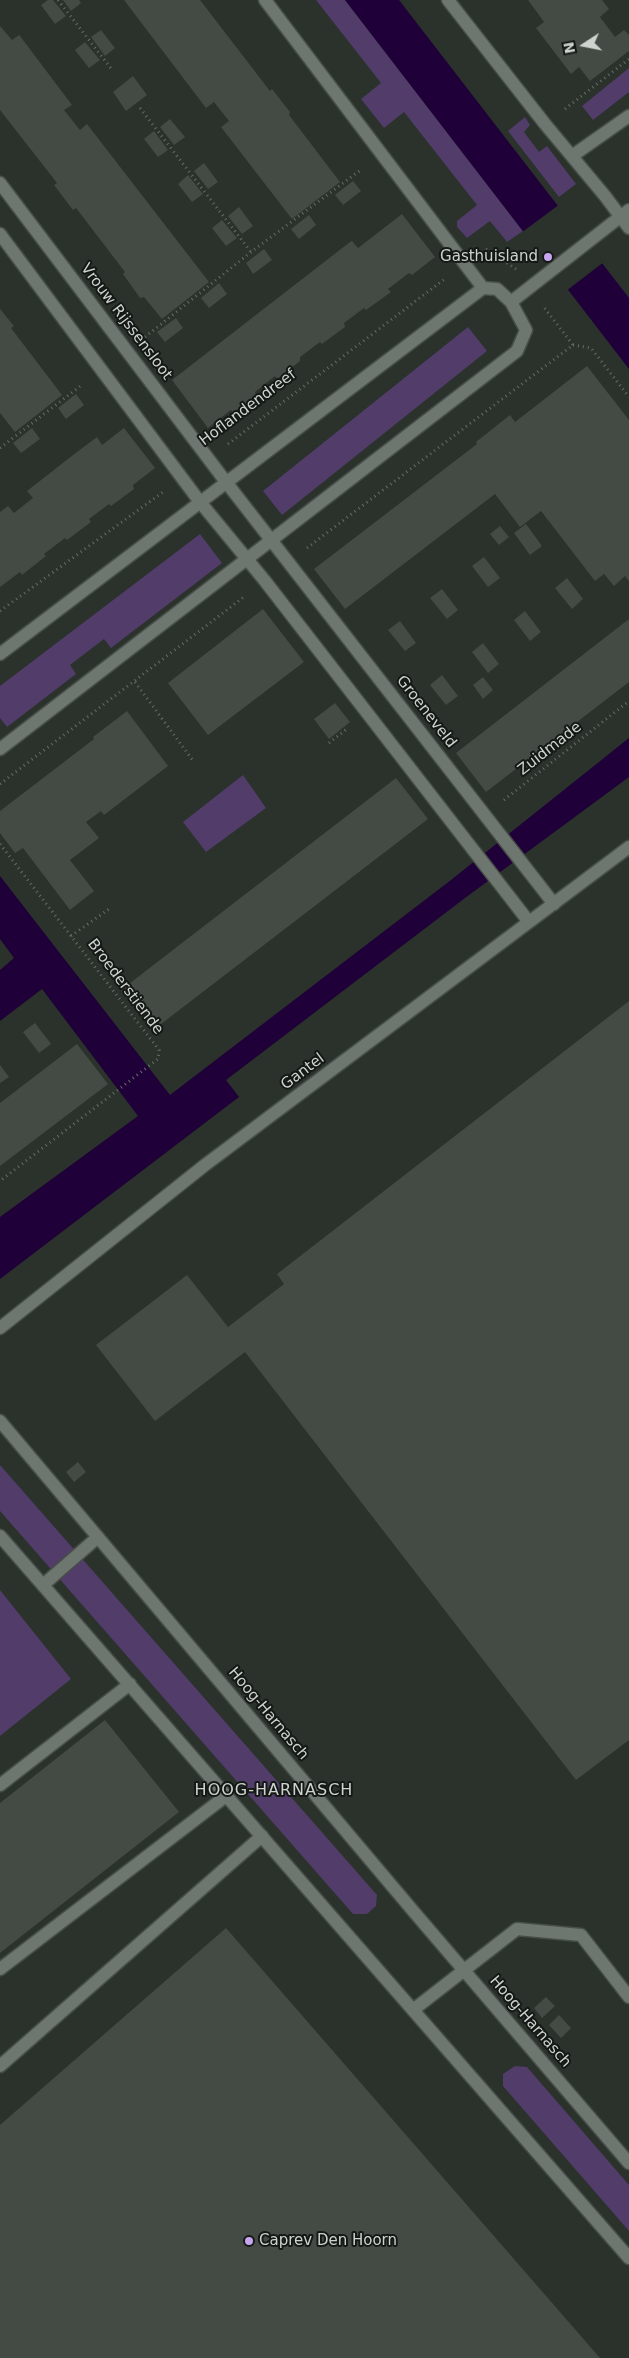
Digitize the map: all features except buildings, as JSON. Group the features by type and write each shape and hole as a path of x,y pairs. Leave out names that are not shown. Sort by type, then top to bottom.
{"street":[{"path":"265,0 484,288"},
{"path":"448,0 545,124 625,213 629,228"},
{"path":"572,156 629,116"},
{"name":"Vrouw Rijssensloot","path":"0,183 226,482"},
{"path":"511,302 625,213"},
{"path":"0,234 200,502 265,581 529,922"},
{"path":"0,654 484,288 497,289 511,302 526,330 517,350 0,749"},
{"path":"226,482 271,540"},
{"name":"Groeneveld","path":"271,540 554,904"},
{"name":"Gantel","path":"0,1328 206,1165 629,847"},
{"name":"Hoog-Harnasch","path":"0,1421 629,2163"},
{"path":"0,1536 629,2258"},
{"path":"43,1585 98,1537"},
{"path":"0,1785 130,1684"},
{"path":"0,1970 226,1796"},
{"path":"0,2066 262,1836"},
{"path":"413,2010 463,1969 518,1929 581,1935 629,1997"}],"path":[{"path":"58,0 114,71"},
{"path":"545,124 629,59"},
{"path":"140,108 251,252"},
{"path":"128,351 251,252 382,154"},
{"name":"Hoflandendreef","path":"209,458 484,248 514,266"},
{"path":"573,345 591,348 629,396"},
{"path":"0,448 102,370"},
{"path":"0,612 183,477"},
{"path":"135,682 194,762"},
{"name":"Zuidmade","path":"487,817 629,700"},
{"path":"329,743 343,732"},
{"name":"Broederstiende","path":"0,844 159,1050 158,1059 0,1181"},
{"path":"71,936 108,909"}],"shaded area":[{"path":"316,0 345,0 523,231 507,242 490,221 467,238 457,227 457,221 477,205 404,112 384,128 361,99 381,83"},
{"path":"345,0 399,0 629,298 629,369"},
{"path":"629,68 629,92 593,120 582,106"},
{"path":"525,117 530,125 524,132 539,152 547,146 576,184 559,197 508,131"},
{"path":"468,327 487,351 282,515 263,491"},
{"path":"200,534 222,563 111,648 104,639 70,665 76,674 7,727 0,718 0,686"},
{"path":"629,738 629,777 465,898 226,1080 239,1097 0,1279 0,1217 138,1116 42,989 0,1021 0,970 14,958 0,939 0,876 170,1095 451,880"},
{"path":"243,775 266,808 206,852 183,822"},
{"path":"0,1465 377,1895 376,1906 367,1914 353,1914 0,1511"},
{"path":"0,1590 71,1679 0,1736"},
{"path":"515,2066 527,2067 629,2185 629,2231 503,2086 503,2074"}],"pier":[{"path":"560,204 604,262 566,291 521,233"}],"place":[{"name":"Gasthuisland","path":"548,257"},
{"name":"Caprev Den Hoorn","path":"249,2241"}],"district":[{"name":"HOOG-HARNASCH","path":"274,1791"}]}
